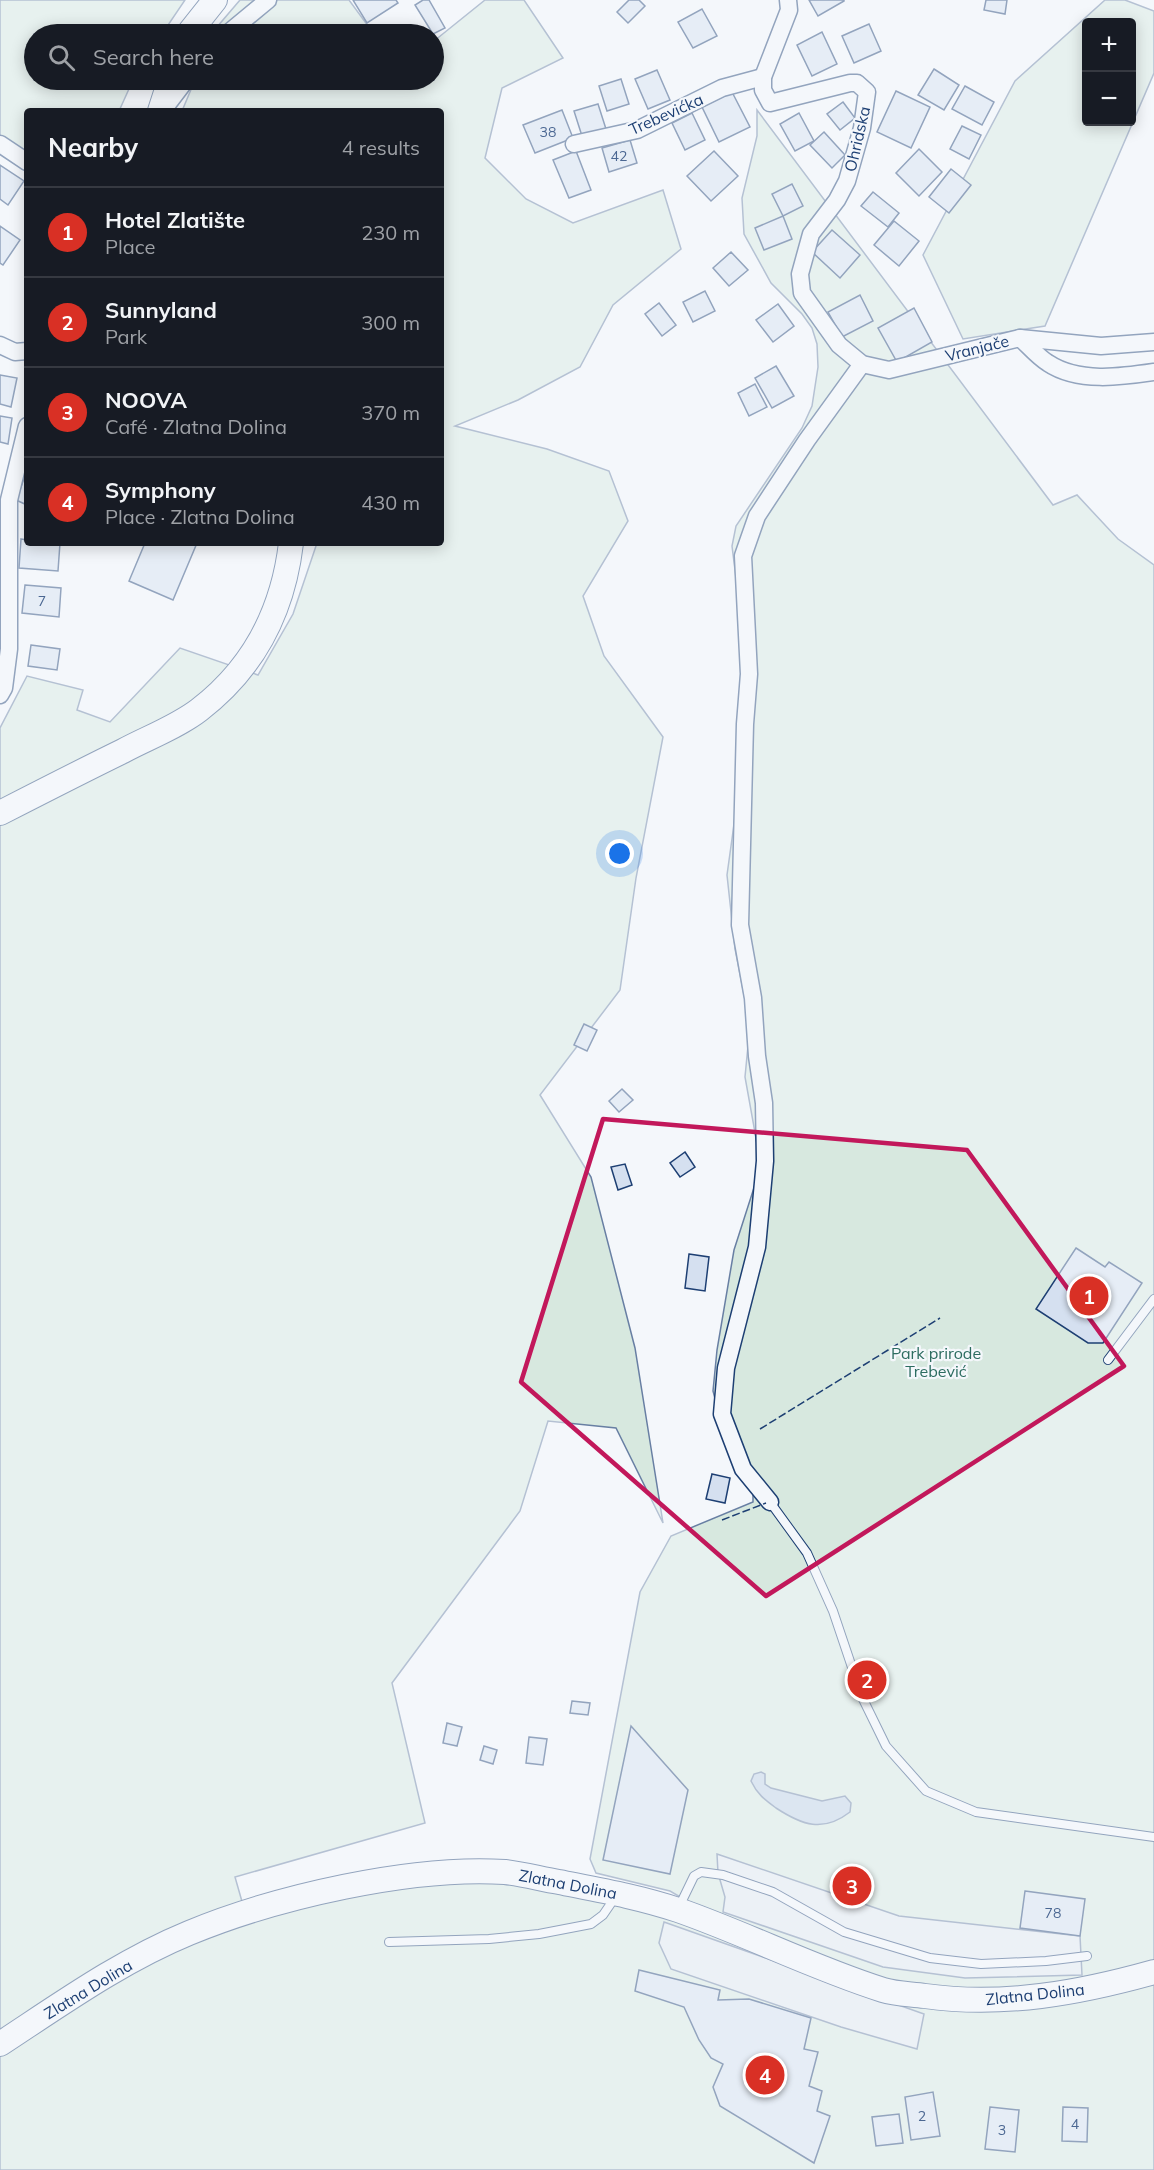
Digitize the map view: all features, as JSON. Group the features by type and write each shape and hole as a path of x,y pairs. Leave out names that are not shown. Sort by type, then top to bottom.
{"main road":[{"path":"196,24 215,0"},
{"path":"162,108 168,90"},
{"path":"0,813 198,711 238,675 259,646 274,617 286,579 291,546"},
{"name":"Zlatna Dolina","path":"0,2044 97,1980 188,1933 260,1908 326,1892 429,1873 506,1872 618,1893 678,1910 885,1991 954,2000 1049,1996 1105,1986 1154,1972"}],"street":[{"path":"238,24 268,0"},
{"path":"763,77 789,10 788,0"},
{"name":"Trebevićka","path":"573,144 637,130 722,88 763,77"},
{"name":"Ohridska","path":"763,77 763,90 770,103 850,83 857,83 867,92 862,128 847,182 837,200 811,234 800,274 802,293 839,345 862,364"},
{"path":"163,108 178,90"},
{"path":"0,144 24,160"},
{"path":"1020,338 1101,345 1154,342"},
{"name":"Vranjače","path":"862,364 889,370 1020,338 1049,364 1075,375 1124,376 1154,372"},
{"path":"0,345 15,352 24,351"},
{"path":"770,1502 743,1469 722,1414 726,1368 757,1246 765,1161 764,1103 757,1056 753,998 740,925 745,724 749,674 743,556 757,516 807,440 862,364"},
{"path":"0,695 4,688 9,649 9,500 24,438"}],"lane":[{"path":"1108,1360 1154,1299"},
{"path":"770,1502 807,1553 833,1611 862,1697 886,1746 926,1791 976,1812 1154,1837"},
{"path":"678,1910 694,1876 701,1872 723,1875 773,1892 844,1932 930,1958 981,1964 1046,1961 1087,1956"},
{"path":"389,1942 489,1939 539,1934 591,1924 603,1915 618,1893"}],"highlighted area":[{"path":"603,1119 967,1150 1124,1366 766,1596 521,1382"}],"green space":[{"path":"0,0 185,0 169,24 24,24 24,90 128,90 120,108 24,108 24,151 0,135"},
{"path":"240,0 349,0 367,24 220,24"},
{"name":"Park prirode Trebević","path":"485,0 524,0 563,58 502,88 485,158 526,199 573,223 663,190 681,249 613,305 580,367 518,400 455,426 547,449 609,471 628,521 583,596 604,656 663,737 636,878 620,990 540,1095 591,1177 635,1348 663,1523 616,1428 548,1421 520,1511 392,1683 425,1823 235,1877 245,1912 285,1900 509,1876 711,1915 670,1891 596,1873 590,1859 640,1592 671,1536 753,1502 753,1485 719,1414 713,1391 717,1350 734,1250 761,1166 745,1077 750,1025 735,949 727,875 735,817 742,696 740,610 732,546 736,526 802,428 812,406 818,367 817,344 812,328 802,314 771,283 744,234 742,198 757,136 757,110 1053,505 1077,495 1118,539 1154,565 1154,2170 0,2170 0,728 27,676 83,690 77,710 110,722 180,648 258,675 293,614 316,546 444,546 444,108 183,108 191,90 444,90 444,33"},
{"path":"1105,0 1125,0 1154,11 1154,73 1136,115 1136,18 1085,18"},
{"path":"1082,21 1082,126 1131,126 1045,326 963,339 923,255 1015,81"}],"shaded area":[{"path":"717,1854 899,1916 1080,1936 1082,1975 965,1978 883,1967 723,1912 725,1897 718,1873"},
{"path":"664,1922 924,2014 917,2049 841,2027 671,1969 659,1943"}],"water":[{"path":"761,1772 765,1774 765,1784 771,1788 822,1801 845,1796 851,1803 850,1812 831,1823 813,1824 795,1819 772,1805 756,1790 751,1781 754,1774"}],"building":[{"path":"353,0 396,0 398,3 367,23"},
{"path":"423,0 429,0 443,24 427,24 415,5"},
{"path":"629,0 639,0 645,6 628,23 617,12"},
{"path":"809,0 844,0 844,1 818,16"},
{"path":"986,0 1007,0 1005,14 984,10"},
{"path":"702,9 717,36 693,48 678,22"},
{"path":"869,24 881,51 854,63 842,36"},
{"path":"822,32 837,64 812,76 797,45"},
{"path":"934,69 959,85 944,110 918,95"},
{"path":"657,70 670,100 648,109 635,79"},
{"path":"621,79 629,104 607,111 599,86"},
{"path":"965,86 994,102 982,125 952,109"},
{"path":"896,91 930,107 911,148 877,132"},
{"path":"732,92 750,127 719,142 702,107"},
{"path":"843,102 855,118 840,130 827,114"},
{"path":"598,104 606,129 582,136 574,111"},
{"path":"562,110 573,138 535,153 523,125"},
{"path":"692,113 705,140 685,150 672,123"},
{"path":"799,113 814,141 795,151 780,124"},
{"path":"962,126 981,135 969,159 950,149"},
{"path":"824,132 845,155 832,168 810,145"},
{"path":"630,140 637,163 609,172 602,148"},
{"path":"919,149 942,172 919,196 896,173"},
{"path":"576,151 591,190 569,198 553,160"},
{"path":"714,151 738,176 711,201 687,176"},
{"path":"0,165 24,181 8,205 0,199"},
{"path":"951,169 971,185 949,213 929,197"},
{"path":"792,184 803,206 783,216 772,194"},
{"path":"873,192 899,213 888,227 861,206"},
{"path":"783,216 792,239 764,250 755,228"},
{"path":"894,221 919,241 899,266 874,245"},
{"path":"0,226 20,240 3,265 0,263"},
{"path":"832,230 860,255 840,278 812,252"},
{"path":"731,252 748,270 729,286 713,268"},
{"path":"705,291 715,311 693,322 683,302"},
{"path":"860,295 873,321 842,337 828,312"},
{"path":"659,303 676,325 662,336 645,314"},
{"path":"778,304 794,326 773,342 756,320"},
{"path":"914,308 932,342 897,362 878,328"},
{"path":"776,366 794,396 772,408 755,378"},
{"path":"0,375 17,378 11,407 0,404"},
{"path":"755,384 767,407 749,416 738,393"},
{"path":"0,416 12,418 8,444 0,442"},
{"path":"24,479 24,504 16,500"},
{"path":"21,539 24,540 24,546 60,546 58,571 19,568"},
{"path":"144,546 196,546 173,600 129,581"},
{"path":"25,585 61,588 59,617 22,613"},
{"path":"31,645 60,649 57,670 28,666"},
{"path":"584,1024 597,1030 587,1051 574,1045"},
{"path":"622,1089 633,1100 619,1112 609,1101"},
{"path":"685,1152 695,1167 680,1177 670,1163"},
{"path":"625,1164 632,1185 618,1190 611,1167"},
{"path":"1076,1248 1105,1267 1109,1262 1142,1283 1103,1343 1088,1343 1036,1309"},
{"path":"689,1254 709,1257 705,1291 685,1288"},
{"path":"712,1474 730,1478 725,1503 706,1499"},
{"path":"572,1701 590,1703 588,1715 570,1713"},
{"path":"447,1723 462,1727 457,1746 443,1743"},
{"path":"631,1726 688,1790 670,1874 603,1860"},
{"path":"529,1737 547,1739 543,1765 526,1763"},
{"path":"484,1746 497,1750 493,1764 480,1760"},
{"path":"1025,1891 1085,1899 1080,1936 1020,1928"},
{"path":"639,1970 720,1990 718,2000 749,1999 811,2018 804,2049 818,2052 809,2086 822,2091 817,2111 830,2116 814,2163 720,2106 713,2087 723,2064 711,2058 699,2040 684,2007 635,1991"},
{"path":"933,2092 940,2136 911,2140 905,2097"},
{"path":"990,2107 1019,2110 1015,2152 985,2149"},
{"path":"1063,2107 1088,2108 1087,2142 1062,2141"},
{"path":"899,2114 903,2143 876,2146 872,2117"}],"fence":[{"path":"760,1429 940,1318"},
{"path":"722,1520 766,1503"}],"place":[{"name":"Hotel Zlatište","path":"1089,1296"},
{"name":"Sunnyland","path":"867,1680"},
{"name":"NOOVA","path":"852,1886"},
{"name":"Symphony","path":"765,2075"}]}
